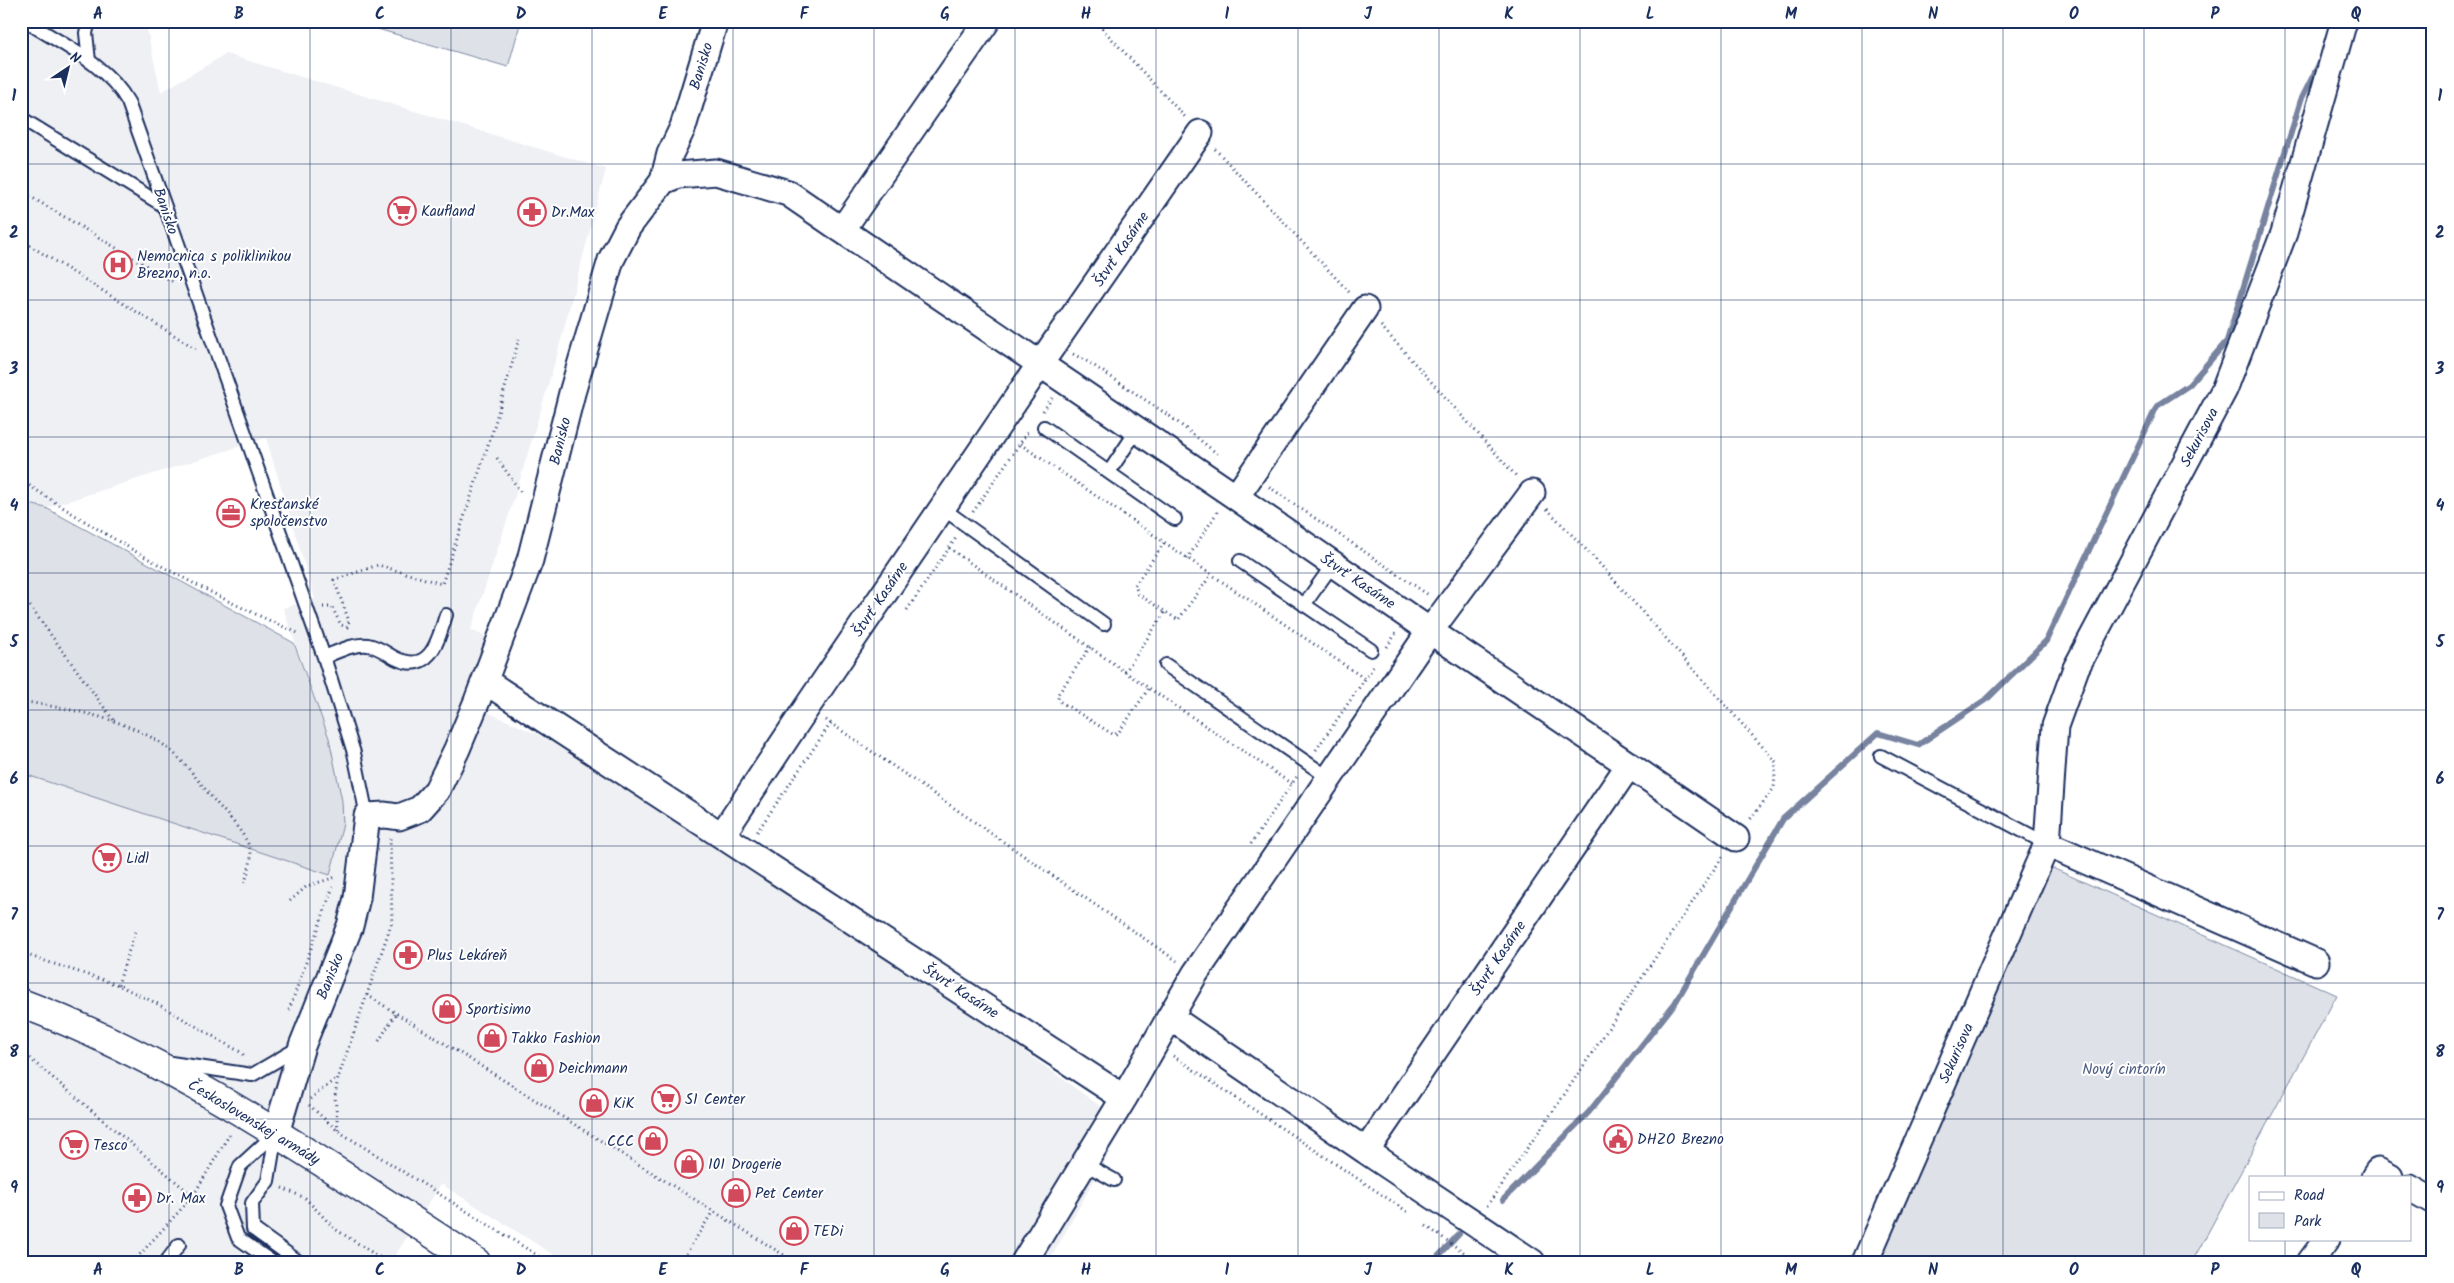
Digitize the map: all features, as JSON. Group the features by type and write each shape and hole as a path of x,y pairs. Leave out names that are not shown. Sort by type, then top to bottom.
{"main road":[{"name":"Československej armády","path":"21,1003 102,1036 152,1060 276,1133 476,1262"}],"street":[{"name":"Banisko","path":"276,1133 302,1046 350,926 357,898 366,824 385,814 399,817 420,809 436,790 449,765 485,681 530,560 572,393 611,260 628,227 663,181 670,154 683,127 715,21"},
{"name":"Sekurisova","path":"1864,1262 2047,844 2055,726 2076,668 2224,390 2284,233 2344,21"},
{"path":"842,230 985,22"},
{"name":"Štvrť Kasárne","path":"722,835 806,706 1200,132"},
{"name":"Štvrť Kasárne","path":"663,181 678,175 716,172 788,194 1137,430 1229,501 1333,564 1736,838"},
{"path":"1229,501 1365,309"},
{"path":"1024,1262 1124,1098 1195,974 1430,631 1532,493"},
{"name":"Štvrť Kasárne","path":"485,681 1124,1098"},
{"name":"Štvrť Kasárne","path":"1366,1151 1629,765"},
{"path":"2047,844 2316,962"},
{"path":"1170,1017 1532,1262"},
{"path":"2375,1176 2378,1171 2388,1176"},
{"path":"2412,1189 2433,1201"},
{"path":"2310,1262 2326,1240"}],"lane":[{"name":"Banisko","path":"26,21 89,61 120,86 128,102 324,656 354,753 366,824"},
{"path":"89,61 86,33 90,21"},
{"path":"21,118 164,206"},
{"path":"1037,427 1109,472 1176,518"},
{"path":"1109,472 1137,430"},
{"path":"942,508 1104,624"},
{"path":"1240,561 1371,650"},
{"path":"1304,605 1333,564"},
{"path":"324,656 356,645 366,645 380,648 404,662 421,661 434,649 446,615"},
{"path":"1166,665 1329,778"},
{"path":"1881,756 2047,844"},
{"path":"152,1060 252,1075 302,1046"},
{"path":"272,1262 238,1238 226,1206 240,1166 276,1133"},
{"path":"276,1133 268,1181 252,1203 253,1229 299,1262"},
{"path":"1083,1163 1114,1180"},
{"path":"166,1262 179,1245"}],"path":[{"path":"1095,21 1365,309 1596,561 1776,762 1774,788 1736,838 1560,1101 1484,1210"},
{"path":"21,191 176,284"},
{"path":"21,240 197,350"},
{"path":"21,480 73,515 136,552 262,617 300,634 294,615 330,606 335,609 341,625 347,627 348,621 334,580 378,565 442,584 493,430 519,339"},
{"path":"194,340 201,359"},
{"path":"1042,412 1054,395"},
{"path":"907,610 1020,444 1037,427"},
{"path":"1020,444 1186,559 1365,679"},
{"path":"1186,559 1229,501"},
{"path":"1164,543 1134,588 1138,594 1174,618 1180,619 1211,575"},
{"path":"949,548 1124,672 1292,784"},
{"path":"21,594 114,722"},
{"path":"1124,672 1165,612"},
{"path":"1386,648 1401,624"},
{"path":"1090,647 1059,693 1058,699 1060,702 1114,735 1119,732 1149,688"},
{"path":"1251,844 1375,664"},
{"path":"21,701 114,722 136,729 163,745 181,761 235,824 252,855 244,886"},
{"path":"806,706 1195,974"},
{"path":"744,850 831,723"},
{"path":"366,824 390,838"},
{"path":"338,1130 336,1096 338,1078 392,922 390,838 395,830"},
{"path":"288,1013 339,870"},
{"path":"290,901 306,886 337,877"},
{"path":"118,985 136,928"},
{"path":"21,953 118,985 156,1003 242,1053 252,1075"},
{"path":"367,995 795,1262"},
{"path":"379,1041 396,1013"},
{"path":"1168,1053 1191,1066 1408,1212"},
{"path":"21,1054 193,1196"},
{"path":"245,1058 251,1056"},
{"path":"338,1078 306,1102 338,1130 548,1262"},
{"path":"133,1262 193,1196 242,1112"},
{"path":"218,1154 240,1166"},
{"path":"268,1181 305,1198 335,1229 387,1262"},
{"path":"681,1262 713,1211"},
{"path":"1426,1226 1478,1262"}],"shaded area":[{"path":"21,21 145,21 161,92 226,54 606,169 557,355 516,493 471,630 489,638 469,704 539,735 596,767 974,1015 1125,1124 1049,1262 565,1262 441,1184 391,1262 21,1262 21,773 329,875 341,801 329,738 283,608 315,599 266,438 46,508 21,502"}],"green space":[{"path":"350,21 521,21 508,67"},
{"path":"21,502 46,508 294,643 329,738 342,801 343,824 330,875 21,773"},
{"name":"Nový cintorín","path":"2048,866 2337,995 2192,1262 1868,1262"}],"waterway":[{"path":"1503,1200 1589,1112 1675,1003 1783,819 1878,733 1918,745 1988,698 2046,641 2157,406 2189,385 2227,341 2301,100 2321,60"},
{"path":"1433,1262 1459,1234"}],"place":[{"name":"Kaufland","path":"402,211"},
{"name":"Dr.Max","path":"532,212"},
{"name":"Nemocnica s poliklinikou Brezno, n.o.","path":"118,265"},
{"name":"Kresťanské spoločenstvo","path":"231,513"},
{"name":"Lidl","path":"107,858"},
{"name":"Plus Lekáreň","path":"408,955"},
{"name":"Sportisimo","path":"447,1009"},
{"name":"Takko Fashion","path":"492,1038"},
{"name":"Deichmann","path":"539,1068"},
{"name":"S1 Center","path":"666,1099"},
{"name":"KiK","path":"594,1103"},
{"name":"DHZO Brezno","path":"1618,1139"},
{"name":"CCC","path":"653,1141"},
{"name":"Tesco","path":"74,1145"},
{"name":"101 Drogerie","path":"689,1164"},
{"name":"Pet Center","path":"736,1193"},
{"name":"Dr. Max","path":"137,1198"},
{"name":"TEDi","path":"794,1231"}]}
